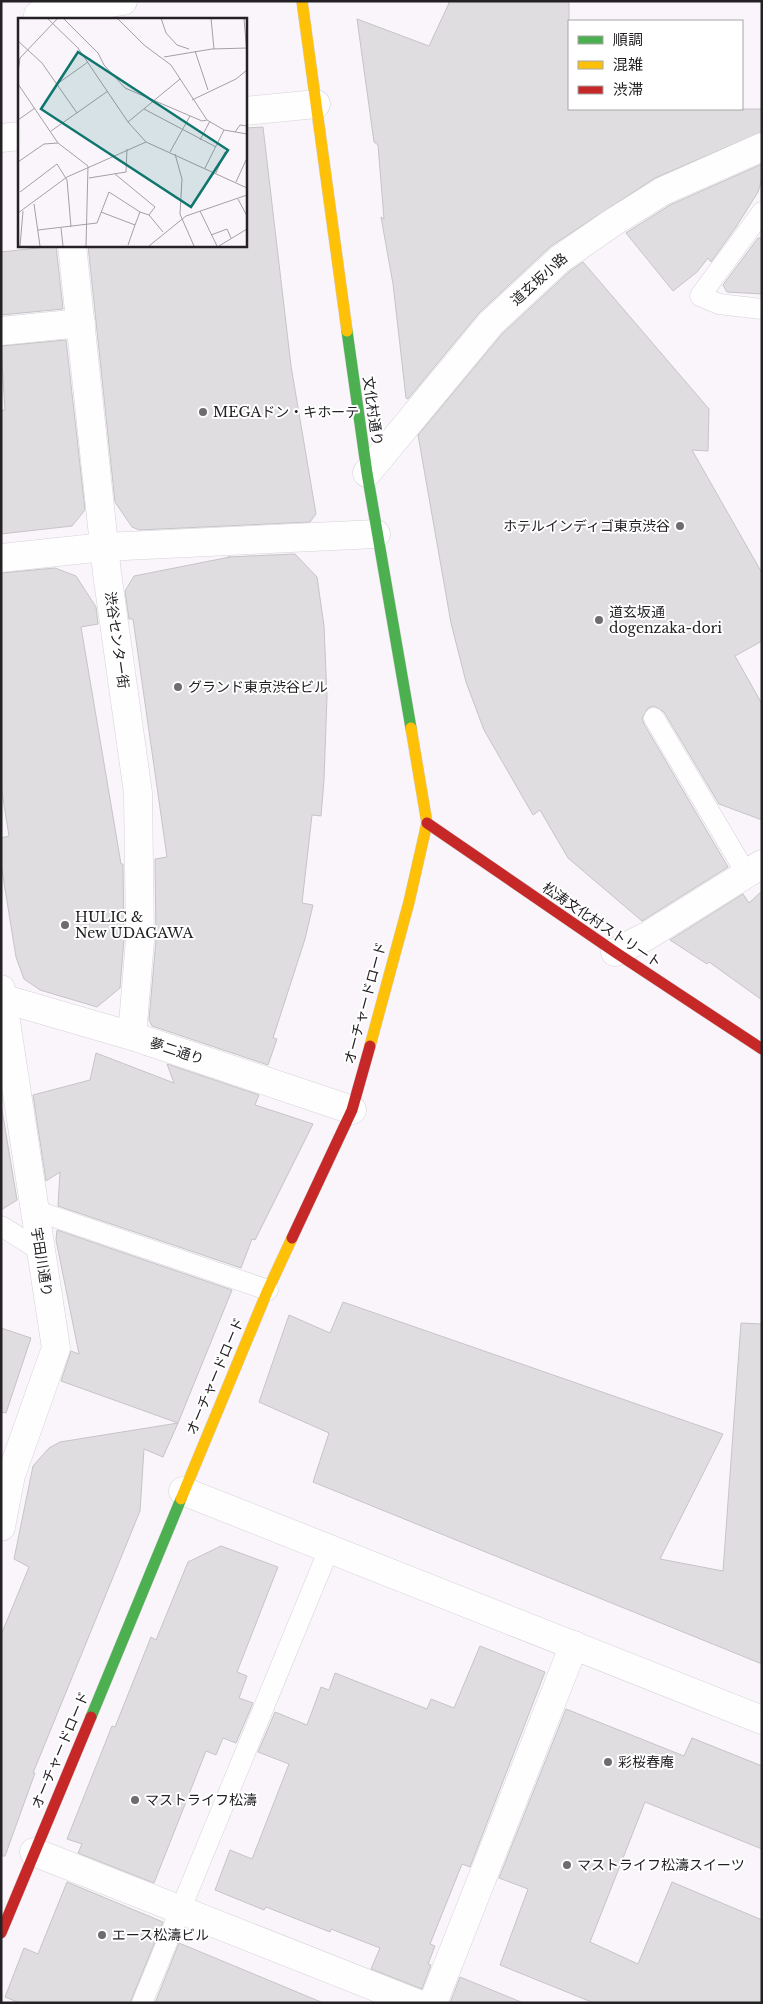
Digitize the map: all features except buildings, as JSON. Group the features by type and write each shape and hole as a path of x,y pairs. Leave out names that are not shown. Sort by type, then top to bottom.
{"street":[{"path":"38,12 123,1"},
{"name":"文化村通り","path":"302,1 376,534 427,823"},
{"path":"246,111 316,104"},
{"path":"1,138 18,136"},
{"name":"道玄坂小路","path":"367,474 490,323 560,259 663,191 762,147"},
{"name":"渋谷センター街","path":"72,246 104,547 138,793 140,940 132,1036"},
{"path":"1,331 81,323"},
{"path":"1,558 104,547 376,534"},
{"name":"松涛文化村ストリート","path":"427,823 614,952 762,1049"},
{"name":"オーチャードロード","path":"1,1933 268,1290 352,1110 409,902 427,823"},
{"path":"614,952 647,936 754,868"},
{"name":"夢二通り","path":"2,996 132,1036 352,1110"},
{"name":"宇田川通り","path":"1,1527 6,1473 56,1348 2,996"},
{"path":"184,1491 762,1720"},
{"path":"433,2003 574,1645"},
{"path":"34,1852 179,1911 416,2003"}],"lane":[{"path":"762,212 700,296 720,304 762,309"},
{"path":"654,718 754,868"},
{"path":"34,1210 268,1290"},
{"path":"1,1226 41,1251"},
{"path":"142,2003 329,1549"}],"traffic: fast":[{"path":"347,331 367,473 411,728"},
{"path":"91,1717 181,1499"}],"traffic: slow":[{"path":"302,1 347,331"},
{"path":"370,1046 409,902 427,823 411,728"},
{"path":"181,1499 267,1292 292,1238"}],"traffic: jam":[{"path":"427,823 615,952 762,1049"},
{"path":"292,1238 352,1110 370,1046"},
{"path":"1,1933 91,1717"}],"place":[{"name":"MEGAドン・キホーテ","path":"203,412"},
{"name":"ホテルインディゴ東京渋谷","path":"680,526"},
{"name":"道玄坂通 dogenzaka-dori","path":"599,620"},
{"name":"グランド東京渋谷ビル","path":"178,687"},
{"name":"HULIC & New UDAGAWA","path":"65,925"},
{"name":"彩桜春庵","path":"608,1762"},
{"name":"マストライフ松濤","path":"135,1800"},
{"name":"マストライフ松濤スイーツ","path":"567,1865"},
{"name":"エース松濤ビル","path":"102,1935"}]}
